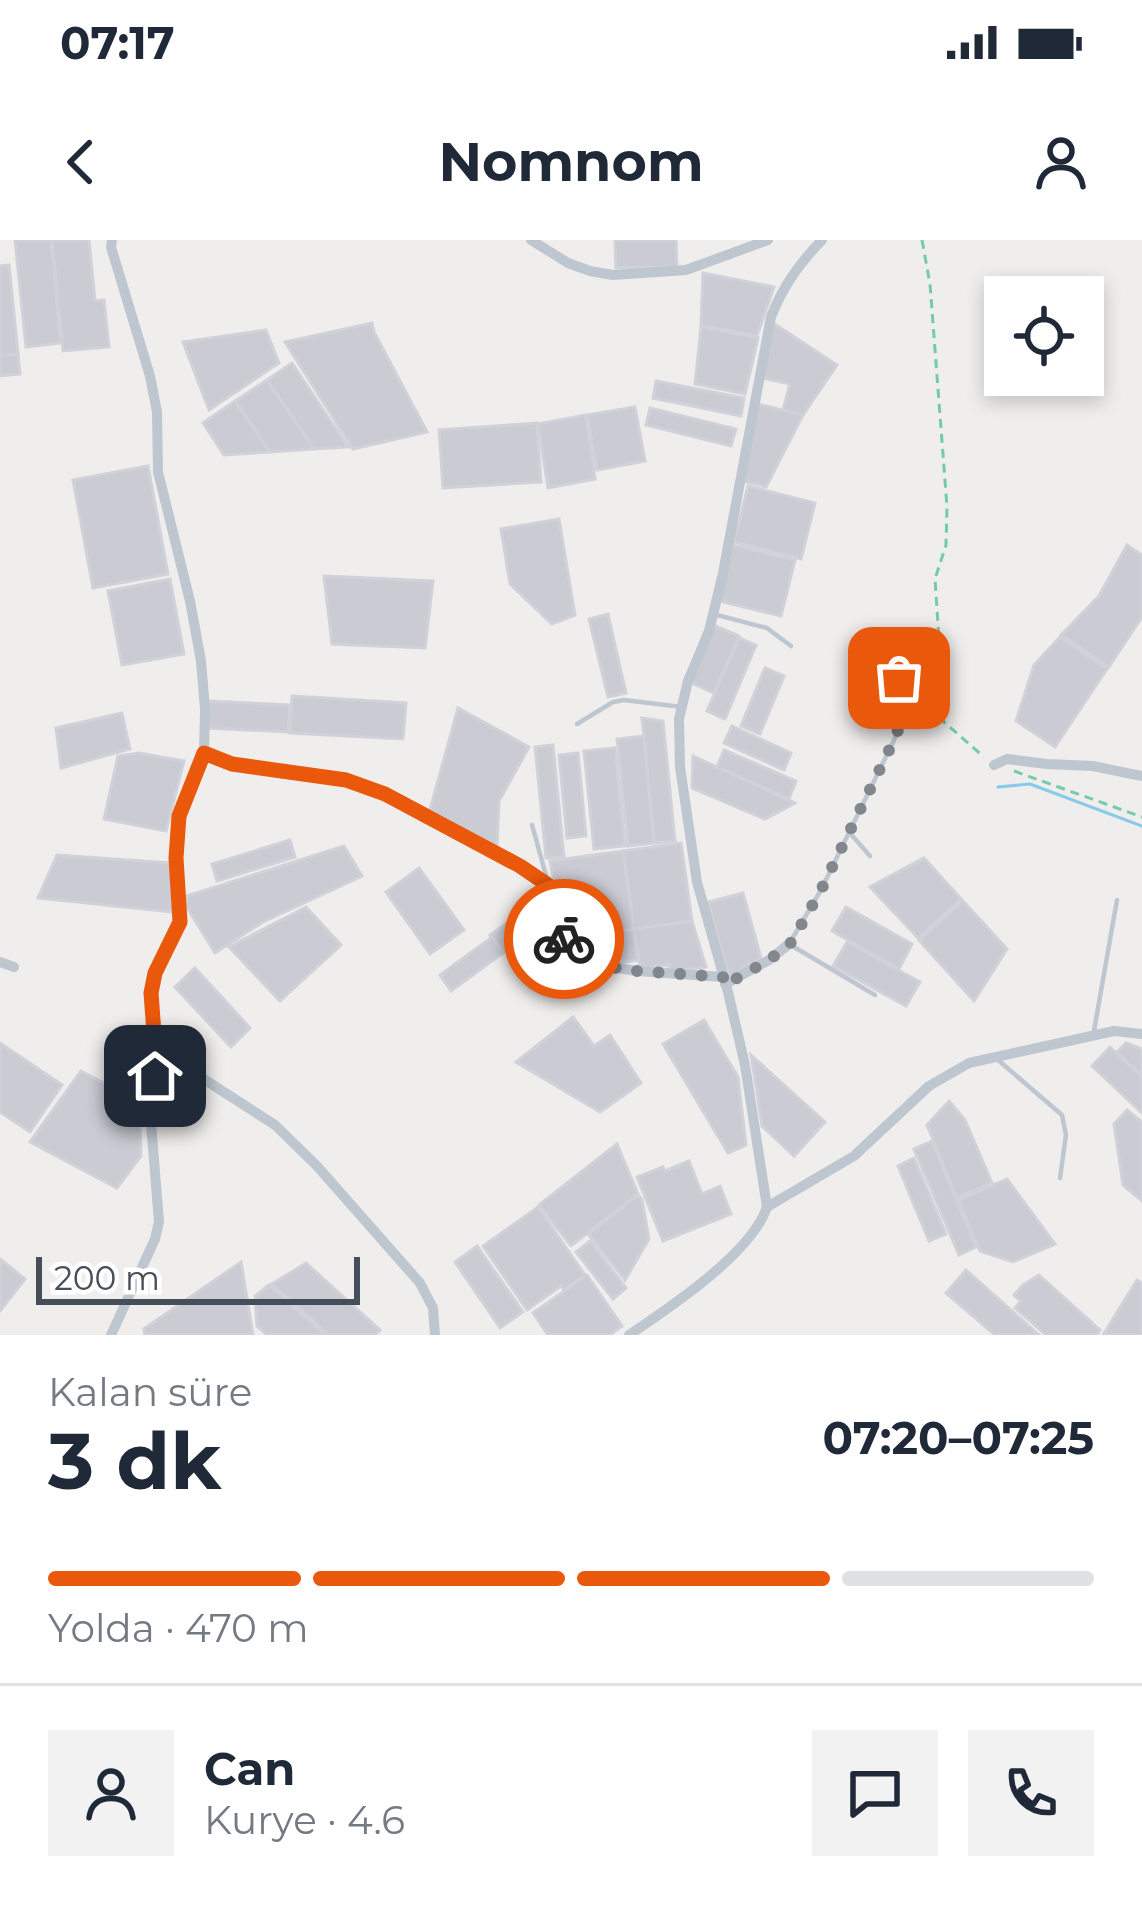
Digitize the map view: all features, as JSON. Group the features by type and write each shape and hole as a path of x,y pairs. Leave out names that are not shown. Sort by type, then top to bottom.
{"street":[{"path":"112,240 150,376 157,412 158,472 190,601 205,709 204,753 179,816 180,922 155,973 151,993 154,1033 160,1046 179,1063 275,1125 316,1166 420,1283 433,1308 435,1335"},
{"path":"531,240 568,263 613,274 686,270 768,240"},
{"path":"629,1335 724,1263 762,1223 767,1208 745,1065 697,882 680,767 679,719 713,614 771,316 781,292 815,243"},
{"path":"204,753 232,764 346,780 385,794 520,866 548,885 564,939 580,962 724,981 769,960 790,944"},
{"path":"994,765 1007,758 1142,776"},
{"path":"0,962 14,967"},
{"path":"767,1208 854,1156 929,1086 969,1063 1114,1031 1142,1034"},
{"path":"111,1335 159,1222 151,1123 160,1046"},
{"path":"648,1322 658,1335"}],"lane":[{"path":"713,614 767,628 790,646"},
{"path":"868,669 908,685 897,734 790,944 875,995"},
{"path":"861,694 902,710"},
{"path":"577,724 624,700 682,707"},
{"path":"532,825 548,885"},
{"path":"849,832 870,856"},
{"path":"1093,1035 1118,900"},
{"path":"993,1057 1062,1115 1066,1135 1060,1178"}],"path":[{"path":"922,240 930,284 947,507 946,545 935,579 941,669 937,705 944,722 994,765 1142,817"}],"building":[{"path":"15,240 51,240 61,343 26,347"},
{"path":"52,240 89,240 95,301 104,300 109,347 63,351"},
{"path":"615,240 676,240 677,267 616,268"},
{"path":"9,265 18,354 0,356 0,266"},
{"path":"703,273 774,287 757,336 701,325"},
{"path":"372,323 427,432 353,449 285,342"},
{"path":"773,323 837,365 803,415 783,410 790,384 759,377"},
{"path":"701,327 758,338 745,394 695,384"},
{"path":"266,330 279,363 209,410 183,342"},
{"path":"18,354 20,374 0,376 0,356"},
{"path":"292,363 348,447 314,449 267,380"},
{"path":"267,380 314,449 270,452 235,401"},
{"path":"656,381 744,398 741,416 653,398"},
{"path":"235,401 270,452 224,455 203,423"},
{"path":"758,404 803,415 766,487 739,480"},
{"path":"635,407 645,461 597,470 587,415"},
{"path":"650,408 736,429 731,446 646,425"},
{"path":"586,415 595,479 548,488 538,424"},
{"path":"537,423 541,482 443,488 439,430"},
{"path":"148,466 168,574 93,588 73,480"},
{"path":"748,486 815,503 801,559 734,542"},
{"path":"559,519 575,615 552,624 510,584 501,529"},
{"path":"733,545 795,560 781,616 719,601"},
{"path":"1127,545 1142,555 1142,617 1109,667 1061,635 1099,596"},
{"path":"324,576 433,581 425,648 332,644"},
{"path":"170,579 184,654 122,665 108,591"},
{"path":"608,614 626,693 608,697 589,619"},
{"path":"713,625 739,636 714,693 689,682"},
{"path":"1060,637 1107,669 1055,747 1016,721 1034,665"},
{"path":"739,638 756,645 725,719 707,711"},
{"path":"765,668 784,676 760,734 741,726"},
{"path":"292,696 406,703 403,739 290,733"},
{"path":"209,701 290,705 288,732 208,728"},
{"path":"458,708 529,747 499,801 497,849 430,810"},
{"path":"122,713 130,749 61,768 56,728"},
{"path":"642,718 663,721 675,841 654,843"},
{"path":"732,726 791,753 784,770 724,743"},
{"path":"644,736 654,843 628,846 617,739"},
{"path":"553,745 564,857 546,858 535,747"},
{"path":"615,748 625,846 594,849 584,751"},
{"path":"724,750 796,781 789,799 717,767"},
{"path":"139,753 184,761 166,831 104,819 118,756"},
{"path":"578,753 586,836 567,838 559,755"},
{"path":"693,756 795,803 765,819 692,788"},
{"path":"290,840 295,857 217,881 212,864"},
{"path":"681,843 692,921 634,929 623,851"},
{"path":"344,846 362,876 263,922 215,953 186,906 187,896"},
{"path":"623,851 634,929 566,939 550,861"},
{"path":"57,855 170,863 173,912 38,898"},
{"path":"924,858 961,899 918,938 870,887"},
{"path":"419,868 464,930 430,954 386,892"},
{"path":"743,893 761,958 729,977 708,902"},
{"path":"963,901 1007,949 974,1001 919,940"},
{"path":"306,907 341,945 280,1001 229,947"},
{"path":"846,907 912,944 899,969 832,931"},
{"path":"520,914 533,931 503,953 490,935"},
{"path":"692,921 706,967 670,972 669,965 640,969 634,929"},
{"path":"634,929 638,960 599,966 598,956 577,958 566,939"},
{"path":"492,937 503,953 451,991 440,975"},
{"path":"847,942 920,982 906,1006 833,966"},
{"path":"195,968 250,1028 231,1047 175,987"},
{"path":"573,1017 594,1046 610,1035 641,1083 600,1112 516,1062"},
{"path":"704,1020 738,1077 746,1145 728,1153 663,1044"},
{"path":"0,1043 62,1085 30,1132 0,1112"},
{"path":"1126,1043 1142,1049 1142,1076 1117,1052"},
{"path":"1110,1047 1142,1077 1142,1113 1092,1066"},
{"path":"751,1055 825,1122 794,1156 762,1126"},
{"path":"81,1071 124,1094 120,1102 140,1113 141,1156 117,1188 30,1142"},
{"path":"949,1101 965,1120 992,1183 957,1198 927,1125"},
{"path":"1127,1110 1142,1122 1142,1201 1123,1185 1114,1124"},
{"path":"932,1141 976,1247 959,1255 914,1149"},
{"path":"617,1144 638,1194 571,1246 539,1205"},
{"path":"914,1158 946,1234 929,1241 898,1166"},
{"path":"689,1161 702,1194 720,1186 731,1214 663,1241 637,1177"},
{"path":"1007,1179 1055,1244 1013,1262 980,1251 958,1200"},
{"path":"638,1195 649,1239 625,1280 588,1234"},
{"path":"538,1207 585,1275 527,1310 483,1246"},
{"path":"590,1241 626,1288 613,1299 576,1252"},
{"path":"477,1246 523,1312 500,1328 455,1262"},
{"path":"0,1259 25,1279 0,1311"},
{"path":"241,1262 253,1335 145,1335 144,1329"},
{"path":"306,1263 380,1330 375,1335 329,1335 272,1284"},
{"path":"966,1270 1039,1335 995,1335 946,1293"},
{"path":"587,1275 622,1326 610,1335 548,1335 533,1313"},
{"path":"1039,1275 1100,1330 1097,1335 1046,1335 1015,1308 1021,1301 1014,1295"},
{"path":"1137,1280 1142,1283 1142,1335 1103,1335"},
{"path":"269,1285 325,1335 267,1335 257,1326 255,1296"}],"waterway":[{"path":"998,787 1030,784 1142,826"}],"way so far":[{"path":"564,939 574,958 594,966 723,977 725,985 790,944 897,734 908,685 899,678"}],"route":[{"path":"155,1076 160,1046 154,1033 151,993 155,973 180,922 179,816 204,753 232,764 346,780 385,794 548,885 564,939"}]}
